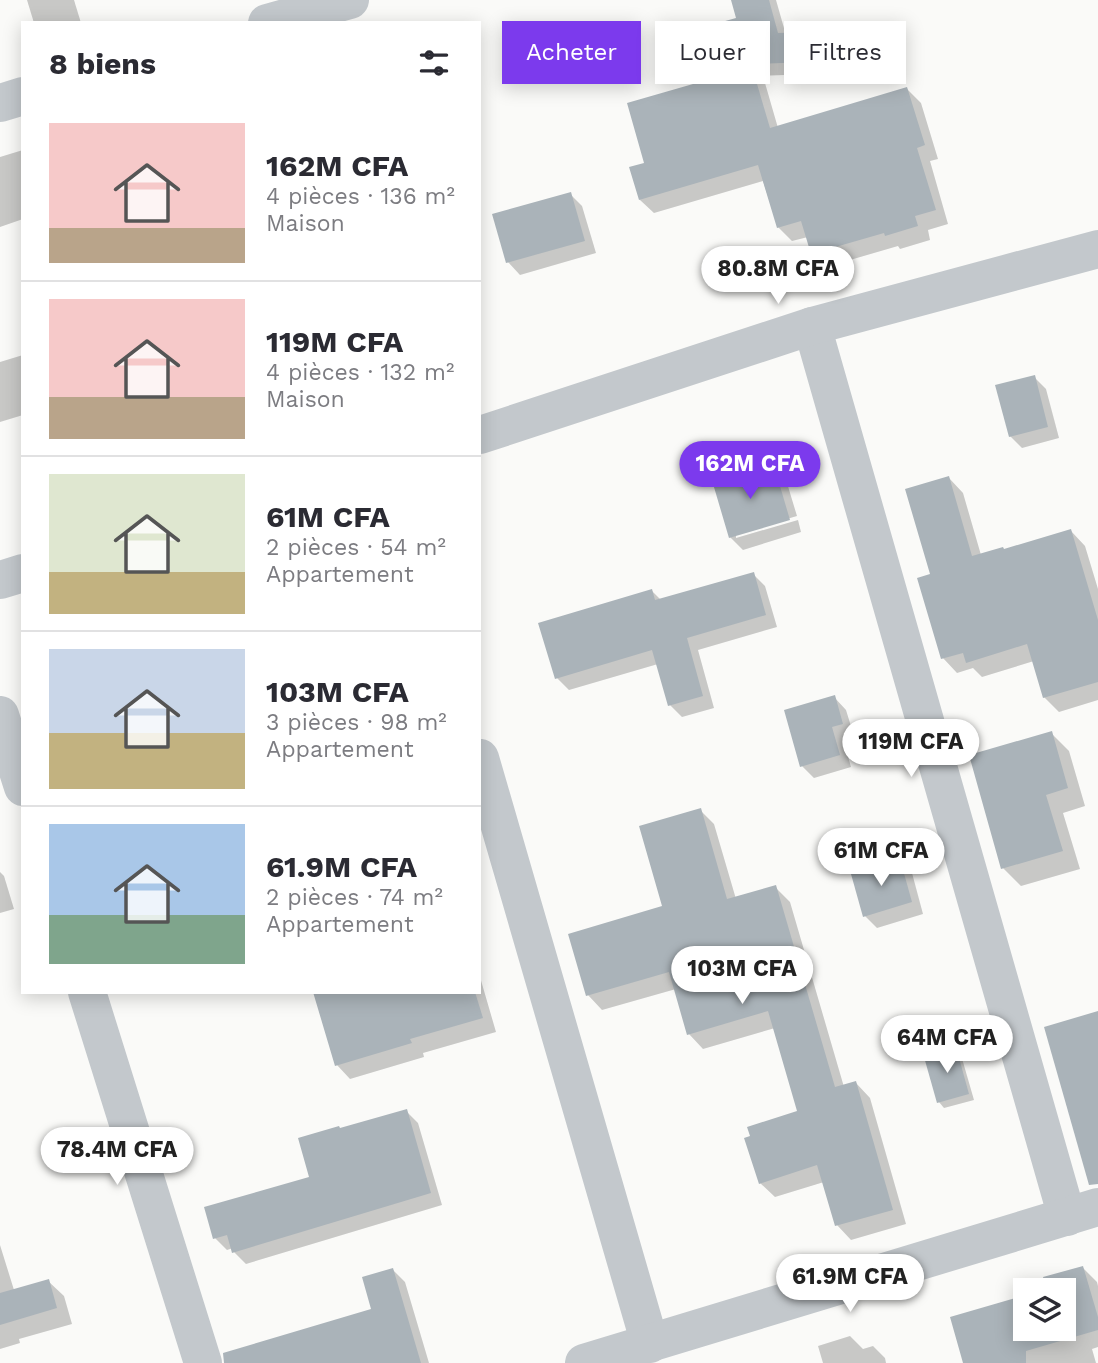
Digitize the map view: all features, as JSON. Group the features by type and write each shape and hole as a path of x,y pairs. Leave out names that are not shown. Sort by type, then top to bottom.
{"street":[{"path":"247,0 253,21"},
{"path":"274,21 350,0"},
{"path":"0,103 21,97"},
{"path":"481,435 812,326 1098,249"},
{"path":"584,1363 1083,1212 812,326"},
{"path":"0,580 21,574"},
{"path":"0,715 21,781"},
{"path":"481,761 650,1344"},
{"path":"88,994 204,1363"}],"building":[{"path":"731,0 769,0 778,33 784,33 784,63 770,64 770,21 725,21 736,18"},
{"path":"693,84 757,84 770,128 907,87 925,145 917,148 936,210 915,216 918,226 811,254 801,221 777,228 758,165 639,200 629,167 644,163 627,103"},
{"path":"571,192 585,241 506,263 492,214"},
{"path":"1035,375 1048,427 1009,437 995,385"},
{"path":"748,466 751,476 775,469 790,520 729,538 711,477"},
{"path":"949,476 972,556 1071,529 1098,620 1098,682 1043,698 1027,644 966,663 963,653 941,659 917,578 930,574 905,489"},
{"path":"754,572 766,615 687,638 703,696 668,706 652,650 555,679 538,623 652,589 655,600"},
{"path":"835,695 843,724 832,727 840,755 800,767 784,710"},
{"path":"1052,731 1068,788 1046,795 1063,851 1001,869 969,755"},
{"path":"701,808 727,899 776,885 835,1087 856,1081 893,1210 835,1226 817,1165 759,1184 744,1138 750,1136 747,1127 797,1111 768,1011 687,1035 669,972 586,996 568,934 662,906 639,826"},
{"path":"900,859 912,902 863,917 851,874"},
{"path":"314,994 476,994 483,1018 410,1039 412,1043 335,1066"},
{"path":"1098,1011 1098,1184 1089,1185 1044,1027"},
{"path":"956,1047 969,1094 937,1103 924,1057"},
{"path":"407,1109 431,1193 232,1253 227,1235 213,1239 204,1207 309,1177 298,1138"},
{"path":"1083,1266 1098,1317 1098,1330 1076,1336 1076,1278 1043,1277"},
{"path":"393,1268 421,1363 224,1363 223,1353 371,1309 362,1277"},
{"path":"49,1279 57,1308 0,1325 0,1293"},
{"path":"1013,1299 1013,1341 1060,1341 1026,1351 1026,1363 963,1363 950,1317"}]}
